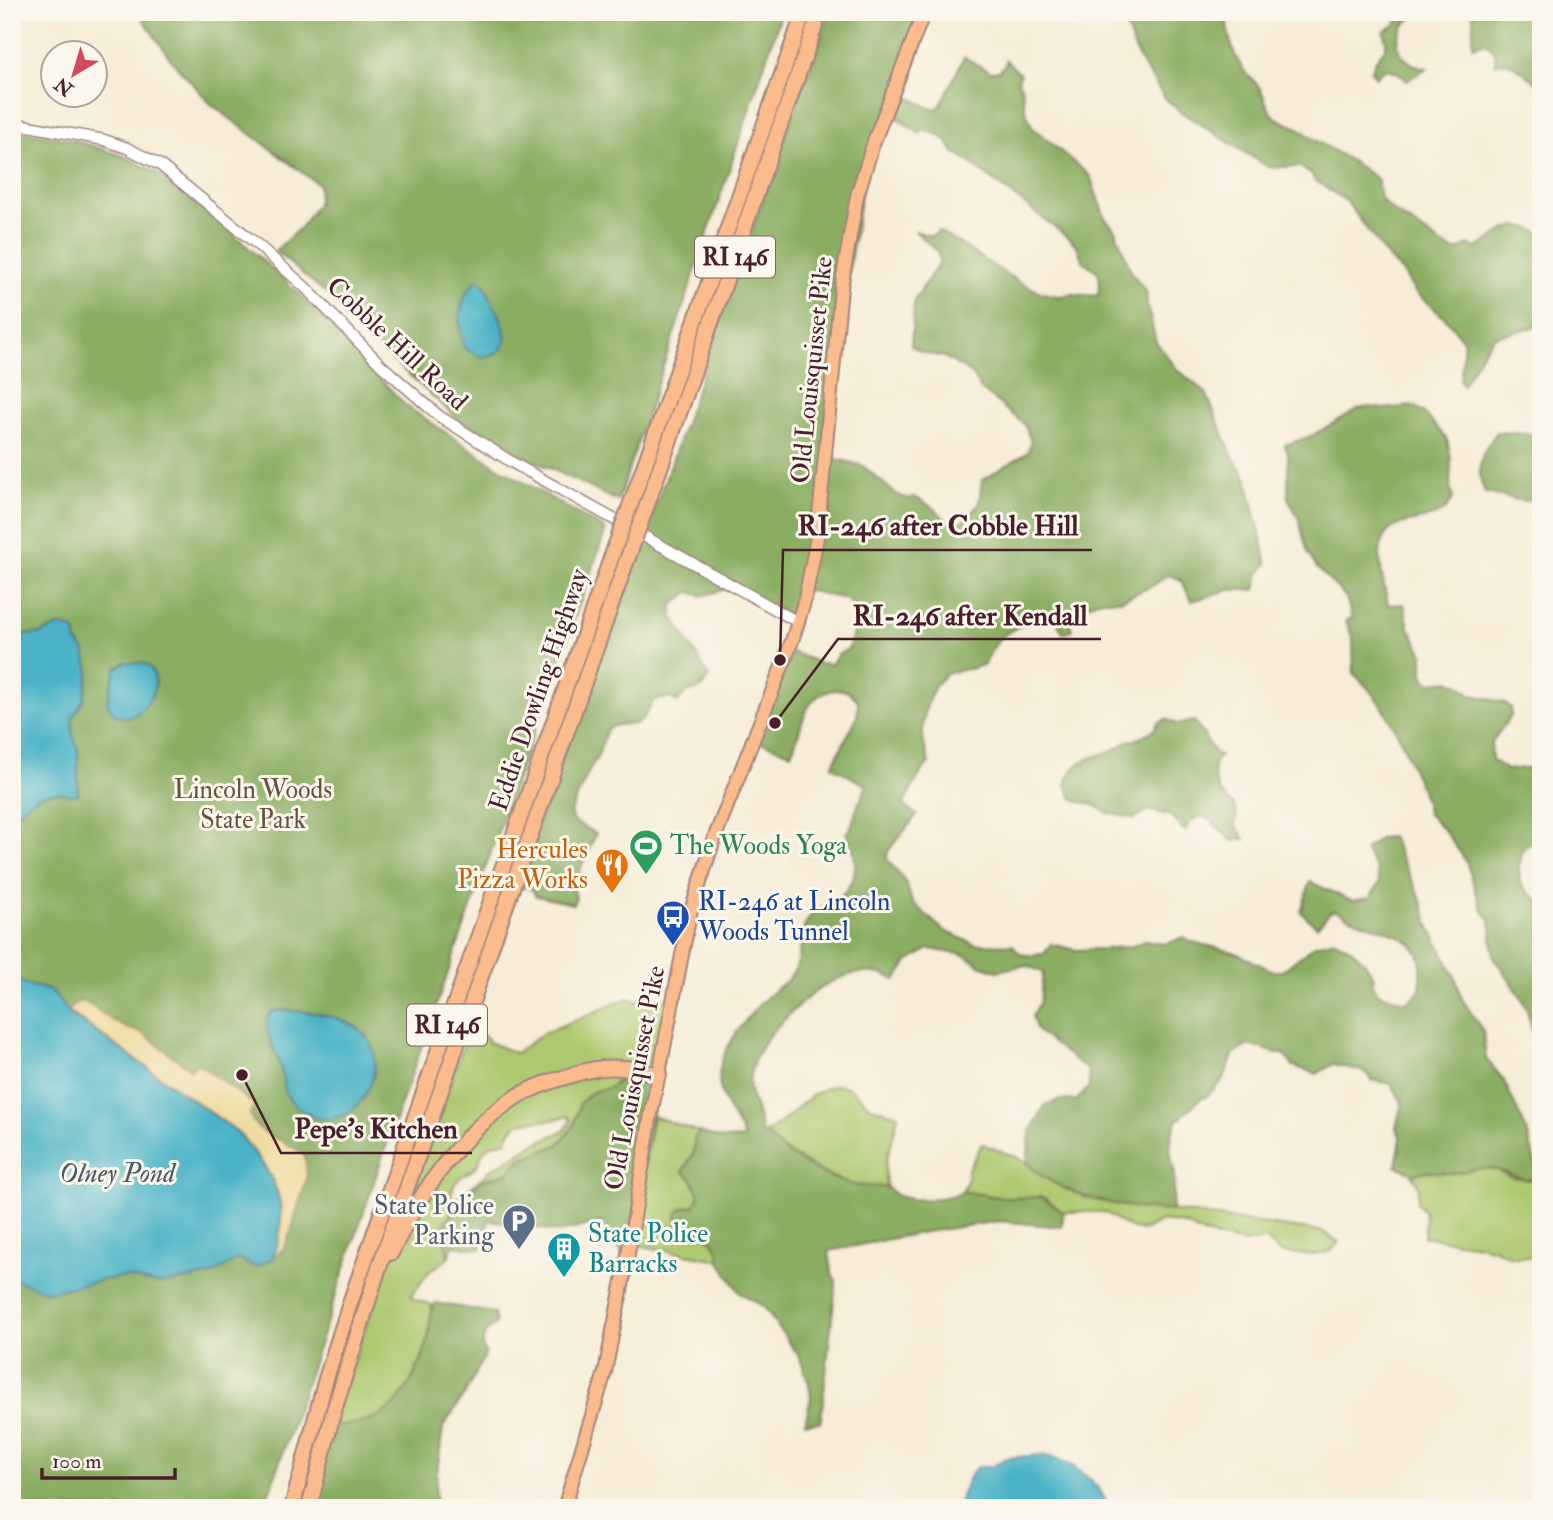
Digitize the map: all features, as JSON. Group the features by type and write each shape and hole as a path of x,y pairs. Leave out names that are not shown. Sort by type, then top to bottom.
{"highway":[{"name":"Eddie Dowling Highway","path":"292,1508 323,1390 351,1300 804,12"},
{"name":"Eddie Dowling Highway","path":"309,1508 331,1420 404,1195 820,12"},
{"path":"354,1345 389,1259 414,1210 466,1140 495,1114 525,1092 579,1072 620,1067 659,1075"}],"main road":[{"name":"Old Louisquisset Pike","path":"564,1508 605,1372 682,948 701,876 799,622 817,538 841,288 851,223 867,159 924,12"}],"street":[{"name":"Cobble Hill Road","path":"12,123 104,140 160,165 297,280 389,373 439,416 534,476 799,622"}],"green space":[{"path":"138,12 782,12 618,501 502,445 460,421 376,345 328,295 275,251 300,228 318,203 319,185 211,104 172,61","holes":["474,282 485,285 503,348 489,356 465,348 461,331 463,306"]},
{"path":"830,12 924,12 894,90 932,109 940,107 964,57 991,72 999,71 1006,60 1020,74 1018,81 1032,127 1090,176 1105,218 1115,230 1132,273 1147,293 1147,305 1156,342 1178,370 1206,393 1233,457 1247,479 1267,563 1259,574 1255,590 1230,590 1192,601 1180,579 1168,575 1154,585 1121,600 1099,600 1077,610 1070,622 1072,630 1066,633 1063,633 1055,618 1045,614 1002,637 990,652 985,664 945,676 933,690 924,718 923,738 929,763 903,805 917,815 888,851 887,859 906,883 912,902 943,930 974,944 1013,945 1019,952 1031,955 1044,954 1051,944 1076,950 1103,949 1133,946 1144,941 1166,944 1184,937 1188,941 1234,952 1273,971 1282,971 1315,945 1335,940 1349,947 1364,961 1374,977 1372,984 1379,994 1407,1002 1419,992 1421,963 1417,952 1403,938 1335,910 1317,927 1301,912 1310,882 1352,901 1369,898 1379,884 1377,871 1365,850 1380,838 1391,837 1455,977 1462,999 1483,1031 1486,1059 1503,1079 1527,1131 1538,1174 1536,1180 1523,1179 1489,1168 1456,1173 1423,1172 1413,1176 1411,1172 1396,1166 1401,1138 1396,1128 1402,1102 1391,1084 1372,1080 1365,1072 1333,1064 1317,1074 1293,1066 1284,1055 1249,1045 1234,1053 1223,1080 1177,1121 1170,1149 1175,1176 1172,1211 1095,1200 1059,1186 1027,1164 1030,1132 1045,1105 1060,1100 1077,1100 1089,1087 1088,1070 1037,1031 1032,1016 1040,1003 1043,972 1026,965 997,971 980,965 965,955 929,949 908,962 896,980 865,972 850,974 823,987 798,1006 775,1029 759,1051 752,1067 750,1084 761,1133 766,1133 794,1157 833,1178 855,1185 887,1188 903,1197 937,1198 962,1191 1003,1198 1042,1197 1063,1212 1062,1227 999,1221 829,1251 832,1274 836,1281 821,1419 820,1422 805,1423 811,1397 800,1358 764,1307 739,1292 719,1260 719,1252 713,1241 702,1234 688,1233 678,1226 676,1214 683,1208 694,1206 699,1196 693,1181 683,1171 694,1152 695,1137 699,1132 723,1139 744,1138 720,1088 720,1069 727,1049 754,1010 794,972 804,929 810,917 841,896 854,874 855,857 846,833 850,830 867,786 832,766 857,717 858,701 852,694 842,690 820,694 808,707 791,753 757,741 792,652 819,663 831,664 839,654 848,649 859,619 857,608 845,599 807,590 790,615 732,587 702,596 689,592 673,605 672,615 709,676 702,688 686,693 678,702 670,698 654,700 638,723 608,728 597,758 570,812 573,821 596,834 573,885 576,898 573,904 535,896 533,890 520,886 447,1070 671,464","holes":["886,114 920,134 921,131 941,136 954,153 1065,235 1077,246 1083,261 1098,272 1100,282 1098,295 1046,294 1015,279 938,231 931,236 915,231 937,251 940,261 914,301 911,346 922,352 944,357 971,373 980,388 1025,425 1031,442 1028,452 982,480 979,504 966,519 955,525 915,497 908,499 896,494 863,466 826,456 832,376 866,161"]},
{"path":"1120,12 1225,12 1236,56 1245,72 1259,87 1272,114 1378,180 1379,194 1387,206 1446,247 1457,251 1468,245 1476,248 1514,226 1530,228 1541,234 1541,326 1495,336 1463,385 1460,382 1464,342 1447,320 1415,292 1404,274 1387,256 1346,201 1314,180 1312,175 1300,167 1268,167 1179,111 1165,98 1139,59"},
{"path":"1404,12 1421,12 1403,26 1399,35 1400,52 1415,65 1427,68 1407,81 1398,72 1385,69 1376,77 1371,71 1386,46 1384,31 1395,25"},
{"path":"1473,12 1540,12 1541,86 1508,63 1495,64 1495,52 1488,45 1473,46"},
{"name":"Lincoln Woods State Park","path":"12,129 77,141 126,157 156,172 230,231 301,295 405,405 496,466 606,530 386,1146 264,1508 12,1508"},
{"path":"1414,406 1423,412 1447,439 1453,499 1442,512 1403,523 1387,533 1380,555 1383,580 1388,605 1404,604 1409,627 1423,654 1425,679 1432,683 1450,681 1459,684 1470,694 1505,703 1511,708 1511,716 1491,743 1492,760 1507,770 1535,767 1541,774 1541,836 1523,849 1519,866 1520,883 1541,901 1541,1047 1532,1031 1520,995 1494,958 1490,920 1482,910 1466,861 1444,830 1427,813 1419,784 1397,733 1378,701 1354,674 1353,639 1346,621 1352,618 1346,597 1316,567 1308,553 1298,517 1288,498 1288,456 1285,445 1311,436 1358,409"},
{"path":"1497,432 1541,435 1541,499 1523,501 1485,493 1480,476 1481,461"},
{"path":"1166,719 1176,724 1195,721 1214,752 1220,756 1214,768 1216,782 1224,796 1234,805 1237,813 1235,825 1245,839 1232,841 1209,819 1202,816 1193,819 1185,831 1171,816 1149,810 1134,819 1103,811 1072,798 1066,784 1074,768 1130,740 1134,741 1154,730 1158,723"},
{"path":"649,995 672,1001 660,1073 618,1081 609,1088 592,1092 580,1103 574,1126 558,1145 519,1160 508,1173 477,1184 460,1208 450,1214 443,1231 448,1258 429,1272 411,1296 432,1305 426,1347 406,1390 392,1407 378,1416 331,1426 469,1030 486,1037 488,1042 516,1053 542,1034 628,998 636,1001","holes":["568,1116 571,1121 564,1131 536,1143 492,1169 463,1194 451,1198 455,1183 479,1163 486,1148 506,1142 518,1124"]},
{"path":"622,1069 659,1076 626,1260 602,1222 561,1232 489,1220 481,1249 453,1246 448,1258 443,1234 446,1220 460,1208 477,1184 508,1173 519,1160 558,1145 574,1126 580,1103 592,1092 609,1088 618,1081"},
{"path":"838,1085 850,1088 871,1107 898,1115 885,1169 887,1188 853,1185 828,1175 781,1149 766,1133 818,1092"},
{"path":"653,1116 699,1132 695,1137 694,1152 683,1171 693,1181 699,1196 694,1206 683,1208 676,1215 678,1226 688,1233 702,1234 713,1241 719,1251 719,1260 631,1244"},
{"path":"982,1144 1016,1157 1085,1198 1323,1232 1339,1242 1331,1251 1315,1255 1279,1252 1266,1239 1244,1243 1204,1234 1184,1224 1162,1221 1145,1230 1132,1229 1104,1212 1063,1212 1045,1198 1003,1198 962,1191 968,1170"},
{"path":"1474,1168 1494,1169 1513,1178 1538,1174 1541,1186 1541,1257 1511,1257 1479,1245 1424,1237 1425,1213 1417,1202 1419,1187 1413,1176 1427,1171 1455,1173"},
{"path":"436,1303 494,1313 496,1324 485,1333 482,1346 486,1353 466,1392 443,1427 435,1502 431,1508 309,1508 331,1426 372,1419 384,1413 399,1399 413,1378 423,1355 431,1313"}],"sand":[{"path":"83,1001 118,1024 141,1032 191,1070 197,1063 255,1105 250,1113 258,1127 305,1156 307,1177 290,1234 284,1248 272,1259 279,1240 280,1205 276,1189 260,1159 235,1130 68,1011"}],"water":[{"path":"478,279 487,290 505,334 501,349 481,357 465,348 460,330 466,294"},
{"path":"59,626 76,632 76,640 85,652 89,672 84,699 72,719 73,735 78,749 78,794 54,793 40,796 28,803 12,819 12,635 41,634"},
{"path":"126,662 147,665 154,674 155,685 144,707 135,714 124,717 115,714 107,702 116,668"},
{"name":"Olney Pond","path":"12,977 52,991 70,1014 235,1130 260,1159 276,1189 281,1222 279,1240 272,1259 255,1267 239,1259 211,1275 157,1284 126,1277 49,1292 12,1279"},
{"path":"277,1010 308,1012 347,1022 369,1041 374,1057 373,1075 367,1092 355,1107 341,1116 324,1119 306,1113 291,1101 268,1033 267,1019 270,1013"},
{"path":"1041,1455 1062,1461 1082,1473 1099,1489 1109,1508 957,1508 967,1481 977,1467 993,1466 1006,1458"}],"place":[{"name":"RI-246 after Cobble Hill","path":"780,660"},
{"name":"RI-246 after Kendall","path":"775,723"},
{"name":"The Woods Yoga","path":"646,876"},
{"name":"Hercules Pizza Works","path":"612,895"},
{"name":"RI-246 at Lincoln Woods Tunnel","path":"673,947"},
{"name":"Pepe's Kitchen","path":"242,1075"},
{"name":"State Police Parking","path":"519,1251"},
{"name":"State Police Barracks","path":"564,1279"}]}
